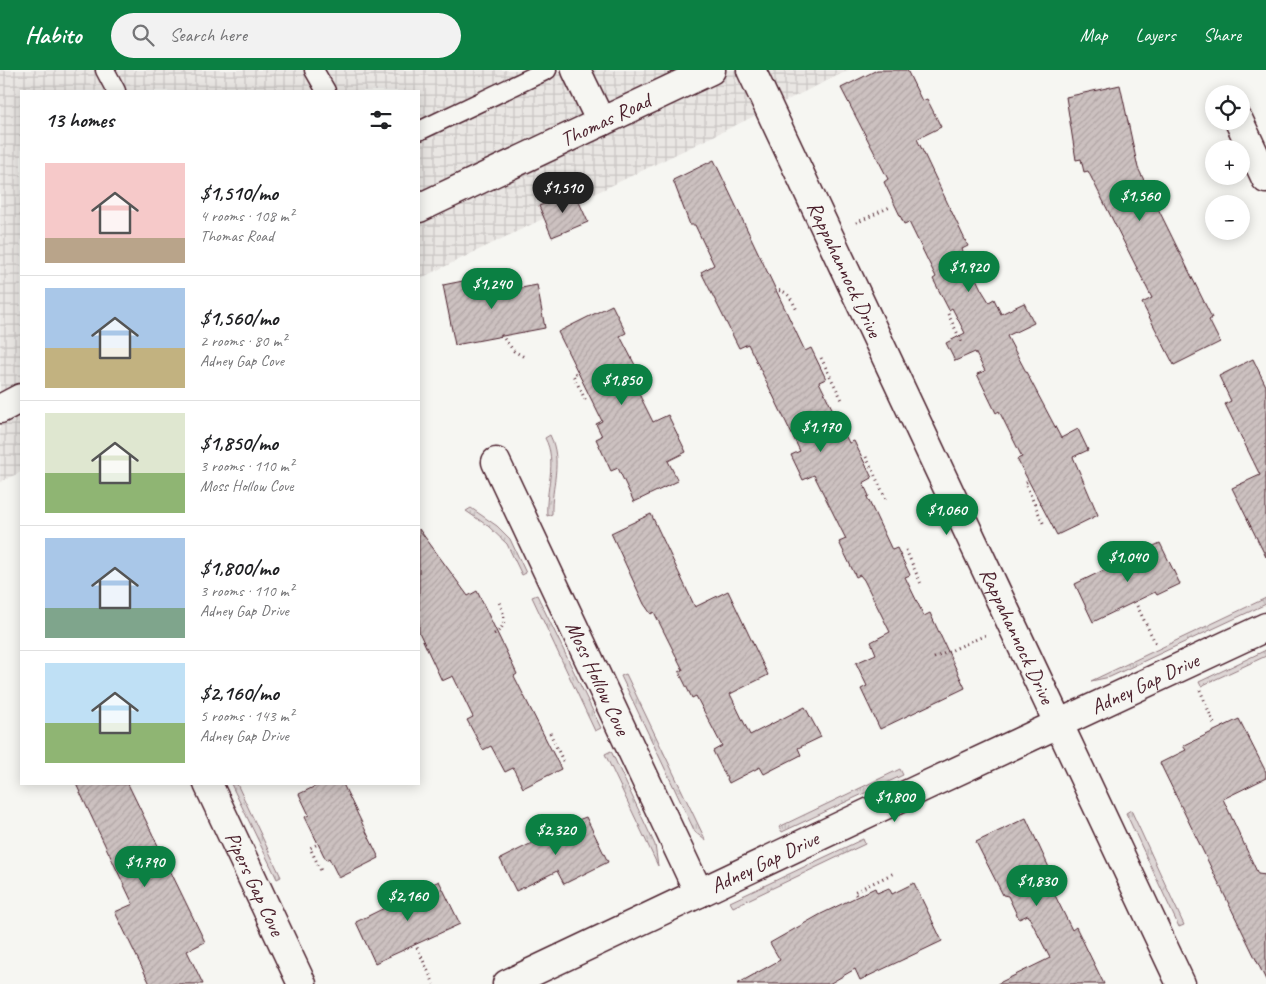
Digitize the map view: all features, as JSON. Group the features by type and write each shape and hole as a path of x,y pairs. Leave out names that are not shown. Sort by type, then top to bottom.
{"street":[{"path":"576,70 601,122"},
{"name":"Thomas Road","path":"420,208 711,70"},
{"name":"Rappahannock Drive","path":"751,70 1181,984"},
{"path":"1243,130 1266,179"},
{"path":"0,408 20,398"},
{"name":"Moss Hollow Cove","path":"496,462 699,893"},
{"name":"Adney Gap Drive","path":"507,984 1266,627"},
{"name":"Pipers Gap Cove","path":"208,785 302,984"}],"lane":[{"path":"105,70 115,90"},
{"path":"314,70 325,90"},
{"path":"420,131 547,70"}],"path":[{"path":"856,223 892,206"},
{"path":"774,291 779,290 789,294 798,312"},
{"path":"948,314 963,345"},
{"path":"501,335 514,351 526,358"},
{"path":"821,358 842,400"},
{"path":"576,373 574,375 587,403"},
{"path":"866,457 886,499"},
{"path":"1027,482 1025,483 1044,525"},
{"path":"906,550 921,584"},
{"path":"494,634 502,628 505,617 498,600"},
{"path":"1137,606 1157,646"},
{"path":"934,658 994,631"},
{"path":"1197,682 1216,726"},
{"path":"550,733 563,760"},
{"path":"316,845 310,848 322,873"},
{"path":"856,895 854,892 894,873"},
{"path":"415,943 434,984"}],"shaded area":[{"path":"0,70 849,70 420,279 420,90 20,90 20,472 0,482"}],"green space":[{"path":"550,435 556,455 556,474 552,514 547,516 551,457 545,438"},
{"path":"471,508 497,526 510,539 526,573 522,575 507,544 488,526 466,511"},
{"path":"537,595 601,728 595,731 532,597"},
{"path":"1266,598 1266,604 1110,677 1091,681"},
{"path":"1266,650 1266,656 1201,686 1199,682"},
{"path":"626,674 706,841 695,832 621,676"},
{"path":"611,751 655,845 658,866 605,754"},
{"path":"900,769 903,775 782,832 779,827"},
{"path":"231,785 237,785 281,877 277,879"},
{"path":"1131,810 1184,925 1179,927 1126,813"},
{"path":"863,839 865,844 733,907 730,902"}],"building":[{"path":"877,70 907,70 922,101 927,99 941,127 917,139 968,246 962,249 981,289 989,302 994,299 1001,314 1024,303 1034,323 1007,336 1061,438 1078,429 1088,450 1073,457 1098,515 1057,535 1017,459 1022,457 999,411 996,413 977,374 985,371 975,352 955,361 946,343 965,333 952,308 949,310 933,279 936,277 909,222 904,224 884,182 888,179 841,88"},
{"path":"1120,85 1138,168 1212,318 1209,320 1220,342 1174,365 1142,303 1152,298 1088,171 1084,172 1081,159 1076,160 1066,97"},
{"path":"714,160 805,351 811,348 826,379 819,382 849,443 854,441 872,478 863,483 869,496 867,497 892,550 897,548 910,575 905,577 924,616 930,613 965,688 880,729 861,689 867,686 856,663 876,654 871,642 890,632 864,580 860,575 856,577 839,542 846,539 814,475 803,480 791,455 800,451 748,344 739,348 701,272 714,265 695,225 690,225 673,180"},
{"path":"574,191 588,222 552,237 539,206"},
{"path":"478,278 480,287 509,281 511,290 537,285 545,328 455,345 443,285"},
{"path":"612,305 626,333 620,336 635,365 627,370 653,422 668,415 686,452 668,461 678,481 634,502 618,468 611,471 596,439 602,436 596,424 602,421 558,332"},
{"path":"1253,359 1266,386 1266,557 1232,488 1260,475 1225,404 1231,401 1219,376"},
{"path":"651,514 695,607 728,591 768,675 730,694 750,735 805,707 821,737 798,748 801,755 764,774 760,767 729,783 713,751 722,746 696,696 692,698 679,672 683,670 654,612 651,614 644,604 611,533"},
{"path":"420,530 468,596 477,591 517,674 514,676 561,769 523,788 513,768 505,772 491,746 483,750 467,720 473,717 453,676 442,681 420,634"},
{"path":"1160,543 1180,584 1157,595 1155,592 1093,622 1075,584"},
{"path":"1239,719 1266,772 1266,778 1223,799 1258,874 1266,875 1266,980 1160,763 1186,750 1183,746"},
{"path":"76,785 128,785 205,942 187,951 203,984 150,984 115,912 133,904"},
{"path":"318,785 343,785 379,858 339,878 329,858 326,860 305,817 309,815 299,794"},
{"path":"586,817 608,862 564,884 557,871 516,891 500,859 542,838 541,834"},
{"path":"1026,818 1052,874 1046,877 1072,930 1076,927 1104,984 997,984 1050,958 1028,915 1019,919 1008,896 1003,895 976,842"},
{"path":"439,881 460,924 375,963 356,922"},
{"path":"914,883 942,941 860,980 855,969 829,984 737,984 780,960 770,943 821,914 875,888 877,893 889,888 892,894"}]}
